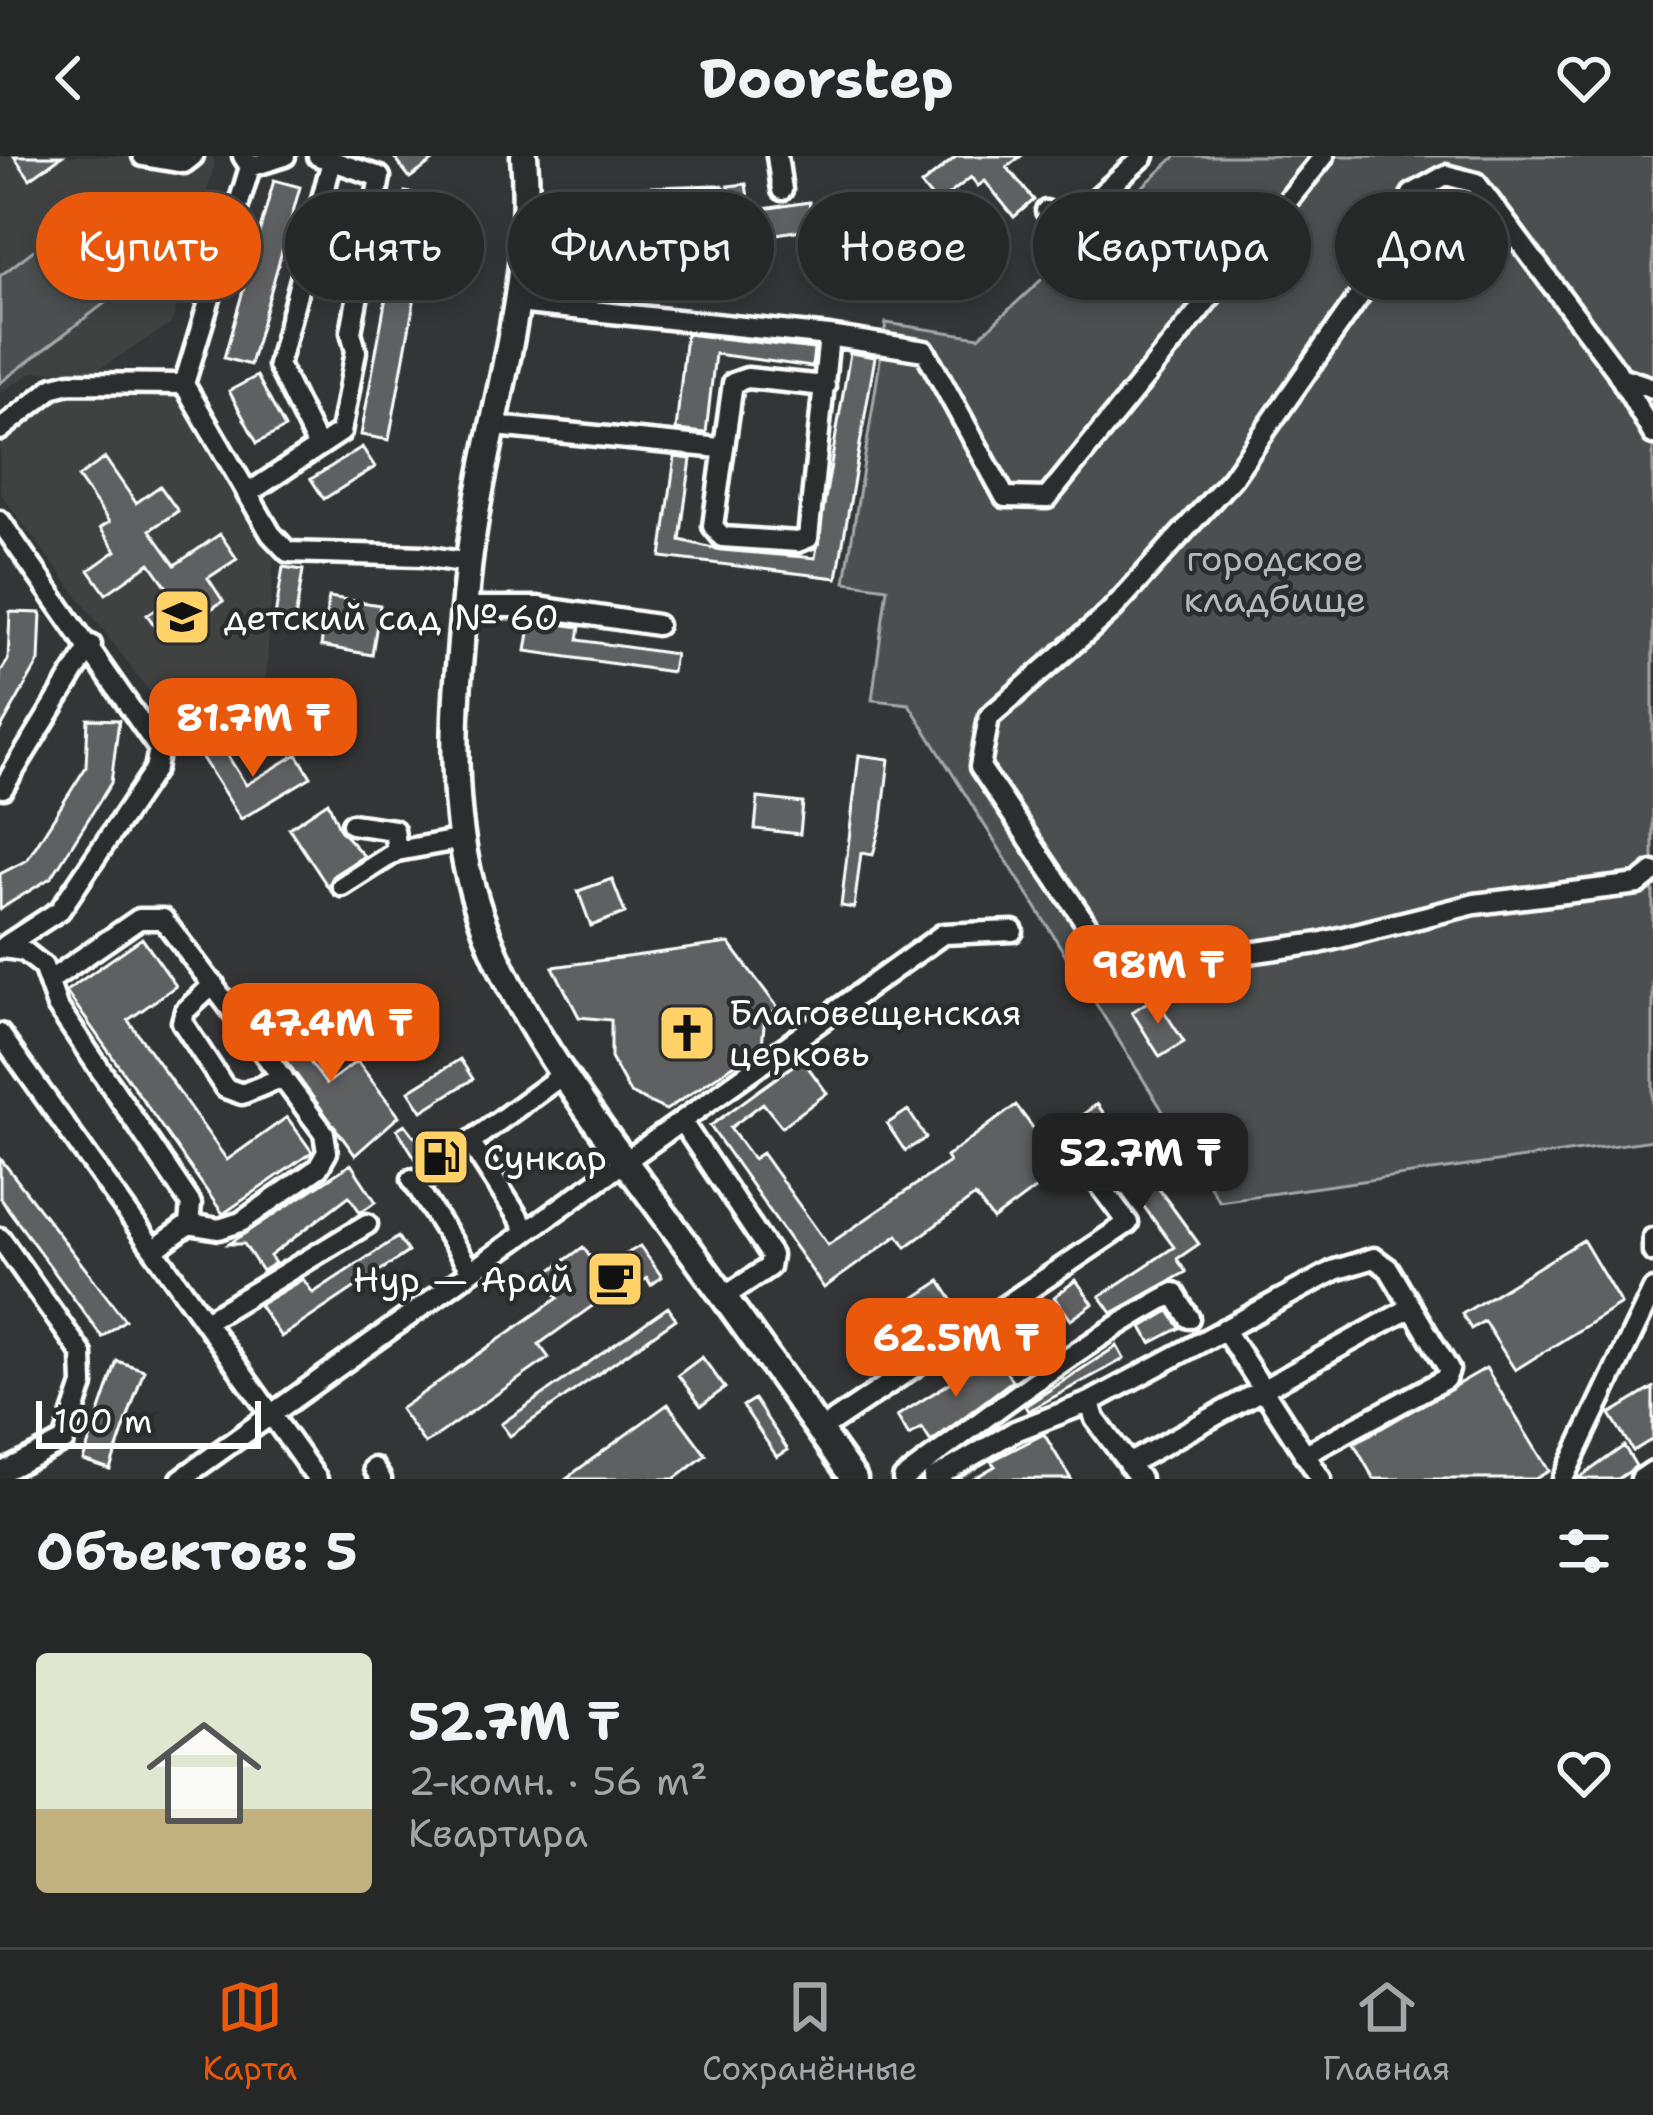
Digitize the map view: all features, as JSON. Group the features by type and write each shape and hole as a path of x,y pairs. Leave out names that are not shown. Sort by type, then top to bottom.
{"main road":[{"path":"524,156 526,192"},
{"path":"518,300 469,563 457,695 469,878 494,950 565,1072 854,1479"}],"street":[{"path":"143,156 184,163 193,156"},
{"path":"285,156 246,162 184,384 271,535 288,552 423,556 469,563"},
{"path":"777,156 782,190"},
{"path":"1104,192 1144,156"},
{"path":"518,303 829,336 925,352 1005,496 1047,498 1324,156"},
{"path":"248,494 341,432 356,351 351,332 380,177 325,158 278,365 318,447"},
{"path":"1653,434 1620,377 1476,183 1446,175 1412,194 1388,255 1232,478 1109,613 989,717 980,767 1102,947 1186,962 1319,943 1475,904 1638,884 1653,872"},
{"path":"825,386 746,378 733,383 720,448 713,526 722,537 798,542 808,538 825,386 829,336"},
{"path":"1620,377 1653,388"},
{"path":"0,430 54,387 70,383 184,384"},
{"path":"495,426 720,448"},
{"path":"0,521 155,737 155,769 60,910 1,948"},
{"path":"0,556 12,538"},
{"path":"465,607 538,607 657,625"},
{"path":"3,788 91,645"},
{"path":"352,824 394,830 397,851"},
{"path":"342,886 397,851 463,839"},
{"path":"49,981 151,915 171,925 324,1133 324,1162 236,1226 189,1223 154,1250"},
{"path":"181,1479 943,934 1013,931"},
{"path":"1,948 32,955 58,1006 191,1204 189,1223"},
{"path":"214,984 185,1011 182,1022 225,1088 242,1094 283,1077"},
{"path":"0,1034 317,1479"},
{"path":"527,1231 470,1142 565,1072"},
{"path":"682,1122 771,1256 769,1268 724,1297"},
{"path":"819,1431 1129,1223 1077,1154"},
{"path":"412,1179 471,1271"},
{"path":"206,1322 367,1223"},
{"path":"0,1238 82,1354 83,1385 64,1441 0,1473"},
{"path":"1653,1238 1653,1252"},
{"path":"933,1479 1016,1431 1090,1402 1336,1270 1375,1258 1389,1269 1439,1346 1449,1370 1445,1379 1304,1455"},
{"path":"1563,1479 1653,1290"},
{"path":"903,1479 1022,1389 1142,1310 1174,1292 1189,1318"},
{"path":"1090,1402 1096,1419 1134,1471 1412,1307"},
{"path":"1225,1329 1322,1479"},
{"path":"1641,1479 1653,1471"}],"shaded area":[{"path":"0,156 211,156 215,162 207,192 36,192 36,300 178,300 172,323 99,369 33,372 0,393"},
{"name":"детский сад № 60","path":"57,393 183,396 274,558 266,677 183,736 0,493 0,439"}],"green space":[{"name":"городское кладбище","path":"1176,156 1653,156 1653,1140 1219,1201 909,704 872,700 887,588 845,582 886,323 979,337 1033,287 1033,300 1311,300 1311,192 1137,192"},
{"path":"36,248 36,300 109,300 0,383 0,276"}],"building":[{"path":"14,156 62,156 30,179"},
{"path":"393,156 440,156 410,178"},
{"path":"957,156 1021,156 1007,167 1033,201 1014,217 1009,211 1009,192 994,192 985,181 978,186 971,177 952,192 927,192 921,185"},
{"path":"274,180 300,187 299,192 285,192 285,240 250,365 224,358 240,300 261,300 261,226"},
{"path":"746,184 747,192 731,192 728,186"},
{"path":"798,204 798,230 774,234 774,207"},
{"path":"385,300 414,300 389,440 361,435"},
{"path":"686,334 814,349 812,367 715,354 706,433 676,430"},
{"path":"850,353 875,357 837,578 661,557 675,457 691,459 680,540 721,550 815,558"},
{"path":"257,376 285,428 257,443 229,391"},
{"path":"362,447 375,467 324,499 311,479"},
{"path":"105,458 136,503 160,486 178,511 150,530 175,565 220,534 237,559 208,578 223,601 165,640 147,615 174,597 150,563 106,594 89,570 116,551 100,528 109,522 78,477"},
{"path":"283,567 303,570 295,620 275,617"},
{"path":"329,597 380,605 372,655 321,646"},
{"path":"10,612 41,613 39,661 0,730 0,673 8,660"},
{"path":"531,620 580,627 578,640 675,654 672,672 526,651"},
{"path":"88,719 119,720 111,783 52,877 0,909 0,874 27,860 86,767"},
{"path":"218,740 246,785 297,754 311,777 241,819 199,753"},
{"path":"859,755 889,759 882,820 873,855 861,853 854,908 841,906"},
{"path":"758,798 803,803 800,834 755,829"},
{"path":"328,802 340,830 364,856 334,875 328,887 289,828"},
{"path":"612,879 625,913 591,926 578,891"},
{"path":"142,938 176,986 128,1020 227,1160 287,1117 312,1152 223,1214 66,991"},
{"name":"Благовещенская церковь","path":"729,943 779,1009 765,1015 762,1046 666,1110 630,1093 611,1058 611,1020 579,1017 553,967"},
{"path":"258,991 326,1084 357,1061 399,1116 355,1155 243,1002"},
{"path":"1155,997 1184,1042 1160,1057 1132,1012"},
{"path":"460,1059 473,1079 422,1111 409,1091"},
{"path":"802,1059 827,1093 782,1127 763,1103 730,1128 753,1159 762,1153 828,1245 949,1162 946,1157 1016,1105 1063,1168 993,1220 975,1196 906,1247 898,1235 824,1288 710,1126"},
{"path":"1097,1104 1199,1244 1177,1259 1186,1272 1112,1313 1100,1296 1174,1247 1078,1118"},
{"path":"908,1110 926,1138 905,1151 887,1124"},
{"path":"405,1124 448,1180 434,1188 397,1129"},
{"path":"0,1158 125,1320 102,1337 0,1198"},
{"path":"351,1164 376,1202 360,1212 349,1196 270,1256 275,1263 262,1271 244,1244 229,1244"},
{"path":"398,1237 408,1252 281,1337 259,1305 303,1279 313,1293"},
{"path":"1583,1240 1621,1304 1515,1370 1484,1321 1471,1329 1462,1314"},
{"path":"640,1246 662,1277 651,1285 647,1278 624,1294 619,1287 539,1344 549,1358 425,1444 400,1409 558,1298 543,1276 583,1247 599,1269"},
{"path":"1076,1280 1093,1304 1071,1320 1054,1297"},
{"path":"940,1281 955,1304 885,1350 870,1327"},
{"path":"668,1307 676,1319 510,1436 501,1424"},
{"path":"1169,1311 1180,1328 1151,1343 1142,1327"},
{"path":"1117,1346 1124,1359 1028,1411 1025,1406"},
{"path":"996,1354 1012,1381 931,1442 922,1428 909,1436 897,1416"},
{"path":"702,1357 725,1388 701,1406 678,1375"},
{"path":"117,1361 144,1370 110,1469 83,1460"},
{"path":"1486,1368 1549,1471 1535,1479 1374,1479 1354,1444"},
{"path":"1653,1388 1653,1439 1633,1451 1610,1414"},
{"path":"754,1399 788,1450 777,1457 743,1406"},
{"path":"668,1404 706,1455 674,1479 565,1479"},
{"path":"1044,1434 1071,1479 973,1479 995,1466 991,1461"},
{"path":"1624,1446 1636,1466 1630,1471 1618,1479 1578,1479"}],"tunnel":[{"path":"412,1179 470,1142"}],"place":[{"name":"детский сад № 60","path":"182,617"},
{"name":"Благовещенская церковь","path":"687,1033"},
{"name":"Сункар","path":"441,1157"},
{"name":"Нур — Арай","path":"615,1279"}]}
